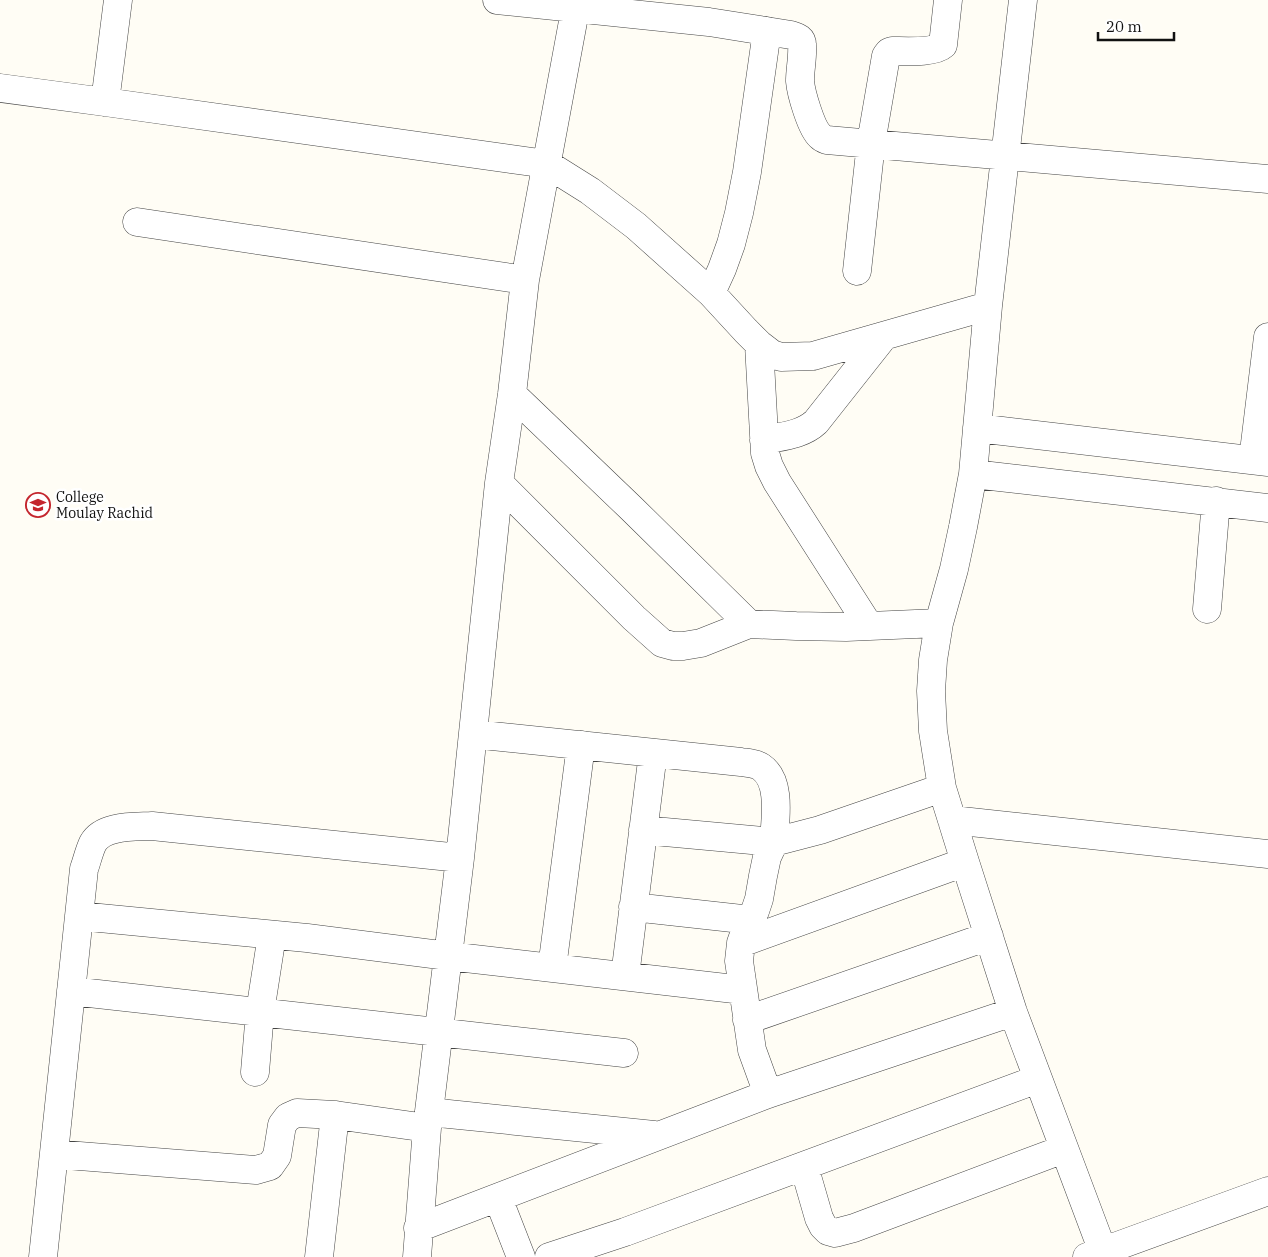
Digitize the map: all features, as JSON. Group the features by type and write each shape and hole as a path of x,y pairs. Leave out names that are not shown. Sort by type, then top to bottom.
{"street":[{"path":"105,102 118,0"},
{"path":"497,0 576,4 709,22 791,35 799,38 802,41 803,55 800,79 801,89 818,135 827,140 1268,179"},
{"path":"858,271 871,143 886,56 892,51 930,50 939,49 943,46 948,0"},
{"path":"1023,0 988,306 973,474 954,569 939,623 933,660 931,691 933,731 942,788 1013,1012 1064,1149 1098,1255 1268,1191"},
{"path":"416,1257 428,1120 460,858 499,482 512,394 525,280 576,4"},
{"path":"711,293 731,244 741,205 748,172 767,31"},
{"path":"0,88 547,164 590,191 636,226 711,293 759,344 772,354 781,357 812,356 988,306"},
{"path":"137,222 525,280"},
{"path":"764,440 795,434 812,426 884,336"},
{"path":"977,428 1261,461 1268,336"},
{"path":"759,344 765,453 769,466 777,482 869,626"},
{"path":"512,394 749,624"},
{"path":"973,474 1268,508"},
{"path":"499,482 634,618 662,643 673,646 702,643 749,624 869,626 939,623"},
{"path":"1207,609 1216,501"},
{"path":"473,734 742,762 755,764 767,773 773,784 776,796 774,842 767,857 759,899 746,932 739,961 752,1050 768,1094"},
{"path":"552,968 581,745"},
{"path":"625,976 653,752"},
{"path":"643,830 774,842 820,830 942,788"},
{"path":"952,820 1268,854"},
{"path":"43,1257 84,869 94,842 106,832 124,827 152,826 460,858"},
{"path":"634,906 746,932 964,862"},
{"path":"79,916 307,938 743,990"},
{"path":"255,1072 260,1012 272,935"},
{"path":"747,1020 989,936"},
{"path":"71,991 624,1053"},
{"path":"418,1228 768,1094 1013,1012"},
{"path":"549,1257 625,1232 1038,1079"},
{"path":"54,1154 256,1170 270,1166 278,1156 282,1125 288,1117 297,1113 659,1136"},
{"path":"319,1257 335,1114"},
{"path":"804,1166 823,1226 828,1231 835,1233 854,1228 1064,1149"},
{"path":"498,1198 521,1257"}],"place":[{"name":"College Moulay Rachid","path":"38,505"}]}
